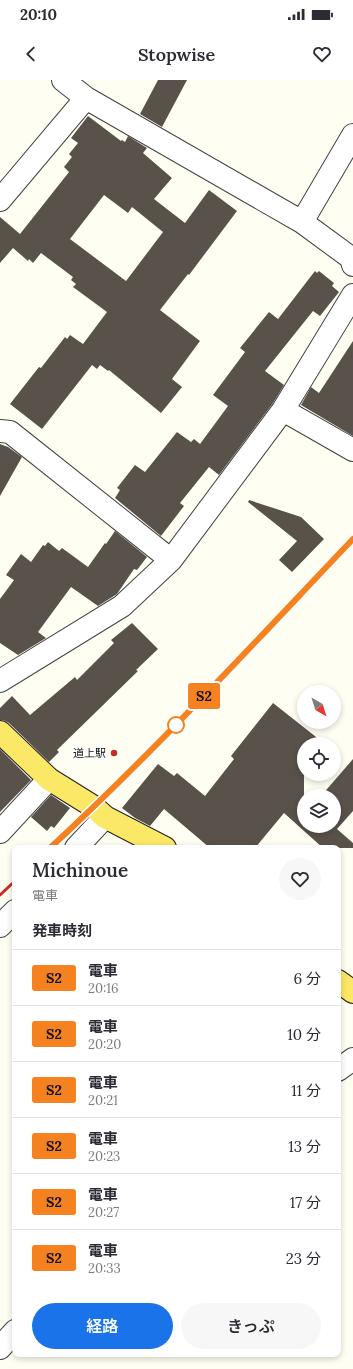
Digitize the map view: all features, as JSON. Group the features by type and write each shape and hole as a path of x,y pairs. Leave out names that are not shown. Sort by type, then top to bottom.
{"main road":[{"path":"0,732 49,779 94,807 105,818 160,845"},
{"path":"341,982 353,992"}],"street":[{"path":"63,80 86,98 302,222 350,258 353,265"},
{"path":"0,200 86,98"},
{"path":"302,222 353,135"},
{"path":"0,681 122,606 171,560 283,410 353,295"},
{"path":"283,410 353,450"},
{"path":"0,431 10,432 171,560"},
{"path":"0,832 49,779"},
{"path":"79,845 105,818"},
{"path":"0,926 12,914"},
{"path":"341,1068 353,1059"},
{"path":"0,1348 12,1334"}],"building":[{"path":"158,80 187,80 162,127 140,114"},
{"path":"88,116 121,141 122,140 125,142 128,136 147,148 143,153 172,178 154,199 185,223 209,190 237,211 189,275 188,274 160,310 200,341 172,379 182,387 161,413 109,370 108,371 100,365 97,369 92,365 42,429 10,404 65,337 67,339 70,335 83,344 107,312 73,287 76,284 71,280 73,277 41,253 33,263 29,259 28,261 13,248 0,263 0,217 20,234 69,172 64,167 72,157 69,154 78,143 71,138","holes":["104,195 128,213 132,207 163,232 126,281 70,239"]},
{"path":"315,271 317,273 319,271 334,283 332,286 339,292 320,316 313,311 265,371 284,385 273,403 219,475 209,467 180,503 184,506 161,536 115,498 120,490 117,488 135,465 145,472 177,432 191,442 194,439 200,444 228,406 213,395 245,352 240,348 269,312 278,319"},
{"path":"353,341 353,436 301,405 311,387 319,393"},
{"path":"0,444 8,447 22,457 0,496"},
{"path":"249,500 301,517 324,539 292,572 279,560 297,541 248,502"},
{"path":"115,531 147,557 137,570 134,569 117,594 98,606 71,587 38,632 46,638 18,655 0,643 0,599 14,580 6,575 21,554 31,562 43,545 45,546 48,542 59,551 62,548 88,567"},
{"path":"132,623 158,649 136,670 138,671 57,750 59,752 49,762 9,723 0,720 0,708 12,696 30,715 75,677 77,680 114,643 111,640"},
{"path":"273,703 297,722 297,729 306,729 316,737 297,737 297,781 304,781 304,789 297,789 297,825 284,813 257,845 206,845 164,809 150,826 135,818 122,808 158,764 174,776 177,773 205,796 234,759 231,756"},
{"path":"0,749 31,780 0,812"},
{"path":"353,759 353,811 341,824 341,789 327,789 334,781 341,781 341,773"},
{"path":"51,795 70,808 54,828 51,826 47,831 31,817"},
{"path":"341,832 353,843 353,848 341,848 341,845 320,845 306,833"}],"railway":[{"path":"53,845 166,735 353,539"},
{"path":"0,895 12,884"}],"train":[{"name":"S2","path":"53,845 94,807 176,725 353,539"}],"place":[{"name":"道上駅","path":"114,753"}]}
